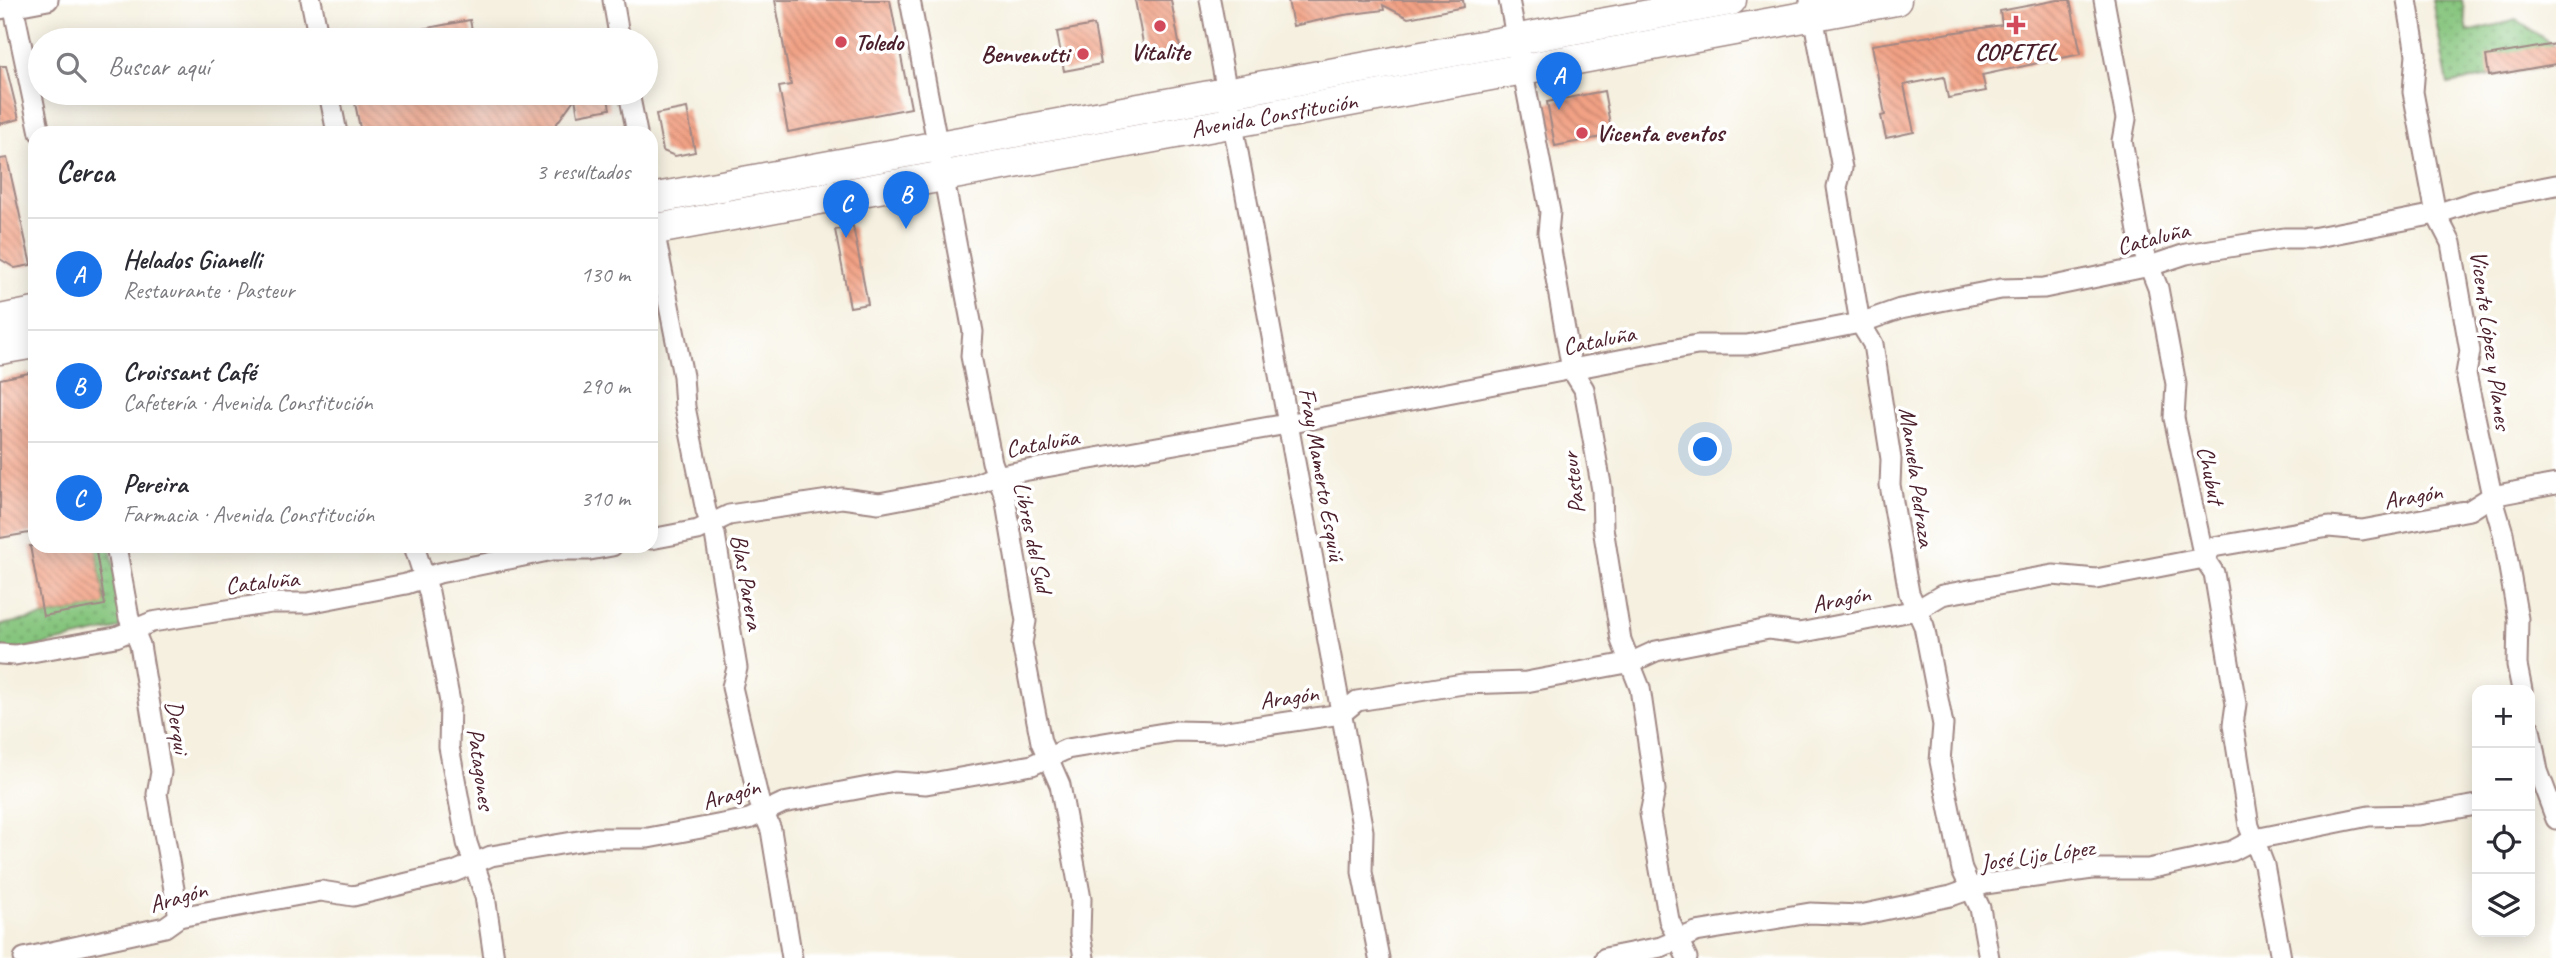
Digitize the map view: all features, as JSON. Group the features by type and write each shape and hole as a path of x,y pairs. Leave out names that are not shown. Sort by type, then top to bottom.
{"main road":[{"name":"Avenida Constitución","path":"658,198 1731,0"},
{"name":"Avenida Constitución","path":"658,223 946,176 1523,69 1811,8 1896,0"},
{"path":"0,320 28,314"},
{"path":"0,349 28,344"}],"street":[{"path":"28,83 9,5 48,0"},
{"path":"311,0 317,28"},
{"path":"613,0 618,28"},
{"name":"Libres del Sud","path":"911,0 974,332 971,356 995,476 1005,497 1026,621 1022,643 1041,742 1060,785 1081,899 1080,934 1084,958"},
{"name":"Fray Mamerto Esquiú","path":"1210,0 1363,831 1362,873 1379,958"},
{"name":"Pasteur","path":"1509,0 1550,212 1548,233 1572,370 1584,388 1602,490 1603,528 1621,640 1632,662 1640,688 1655,790 1650,814 1669,920 1687,958"},
{"name":"Chubut","path":"2104,0 2126,119 2122,141 2140,243 2158,288 2176,384 2174,418 2204,558 2214,573 2236,705 2233,725 2249,826 2264,864 2281,958"},
{"name":"Vicente López y Planes","path":"2407,0 2416,54 2413,92 2437,214 2451,243 2470,351 2466,374 2492,496 2503,533 2518,619 2518,665 2521,685"},
{"name":"Manuela Pedraza","path":"1811,8 1842,168 1837,187 1860,323 1873,344 1891,459 1890,485 1909,593 1924,626 1944,725 1940,761 1962,870 1980,908 1989,958"},
{"path":"33,105 38,126"},
{"path":"331,105 336,126"},
{"path":"631,105 636,126"},
{"name":"Cataluña","path":"658,538 698,530 729,515 842,498 879,503 974,485 995,476 1287,424 1697,345 1747,345 1860,323 1900,309 1989,291 2044,288 2150,266 2186,254 2284,237 2312,238 2437,214 2476,201 2556,185"},
{"name":"Blas Parera","path":"658,253 683,376 685,407 711,523 737,668 732,687 763,812 771,830 792,958"},
{"name":"Aragón","path":"24,958 165,928 179,917 321,891 353,896 454,872 491,856 596,838 648,838 749,819 783,803 895,782 926,784 1032,765 1067,749 1176,731 1220,732 1341,714 1357,701 1463,684 1526,682 1632,662 1656,651 1769,629 1799,633 1917,610 1942,595 2040,578 2096,579 2204,558 2213,547 2329,527 2362,530 2470,510 2492,496 2556,484"},
{"name":"Derqui","path":"118,553 140,645 161,772 157,794 179,917"},
{"name":"Patagones","path":"416,553 425,578 450,702 449,747 467,844 485,896 494,958"},
{"name":"Cataluña","path":"0,654 15,656 116,637 152,622 271,603 308,603 539,553"},
{"path":"2534,748 2538,771 2556,819"},
{"name":"José Lijo López","path":"1605,958 1661,947 1696,932 1811,913 1860,915 1986,884 2092,869 2148,869 2232,851 2255,839 2369,816 2419,816 2472,806"}],"green space":[{"path":"2432,0 2462,0 2468,32 2516,20 2555,46 2556,64 2448,84"},
{"path":"96,553 111,553 124,620 121,628 16,651 0,647 0,625 102,605 105,601"}],"building":[{"name":"Toledo","path":"775,0 890,0 911,108 788,132 779,87 791,85"},
{"path":"1135,0 1171,0 1181,53 1146,59"},
{"path":"1288,0 1463,0 1464,7 1408,18 1383,5 1384,10 1293,26"},
{"path":"2070,0 2081,54 1982,75 1986,91 1948,98 1944,77 1904,85 1914,132 1886,138 1881,116 1885,115 1872,45 2002,25 2000,11"},
{"path":"470,20 472,28 428,28"},
{"path":"1094,25 1101,64 1064,71 1057,32"},
{"path":"2556,44 2556,64 2489,76 2486,56"},
{"path":"0,66 6,66 19,119 0,124"},
{"path":"1604,91 1612,135 1555,146 1547,102"},
{"path":"355,105 570,105 555,126 360,126"},
{"path":"576,105 609,105 610,109 578,115"},
{"path":"687,108 695,152 675,156 663,151 656,114"},
{"path":"7,158 28,252 28,266 15,268 0,259 0,159"},
{"path":"853,226 868,304 850,307 835,230"},
{"path":"28,373 28,533 0,538 0,379"},
{"path":"31,553 96,553 105,605 43,616"}],"place":[{"name":"COPETEL","path":"2016,25"},
{"name":"Vitalite","path":"1160,26"},
{"name":"Toledo","path":"841,42"},
{"name":"Benvenutti","path":"1083,54"},
{"name":"Helados Gianelli","path":"1559,110"},
{"name":"Vicenta eventos","path":"1582,133"},
{"name":"Croissant Café","path":"906,229"},
{"name":"Pereira","path":"846,238"}]}
